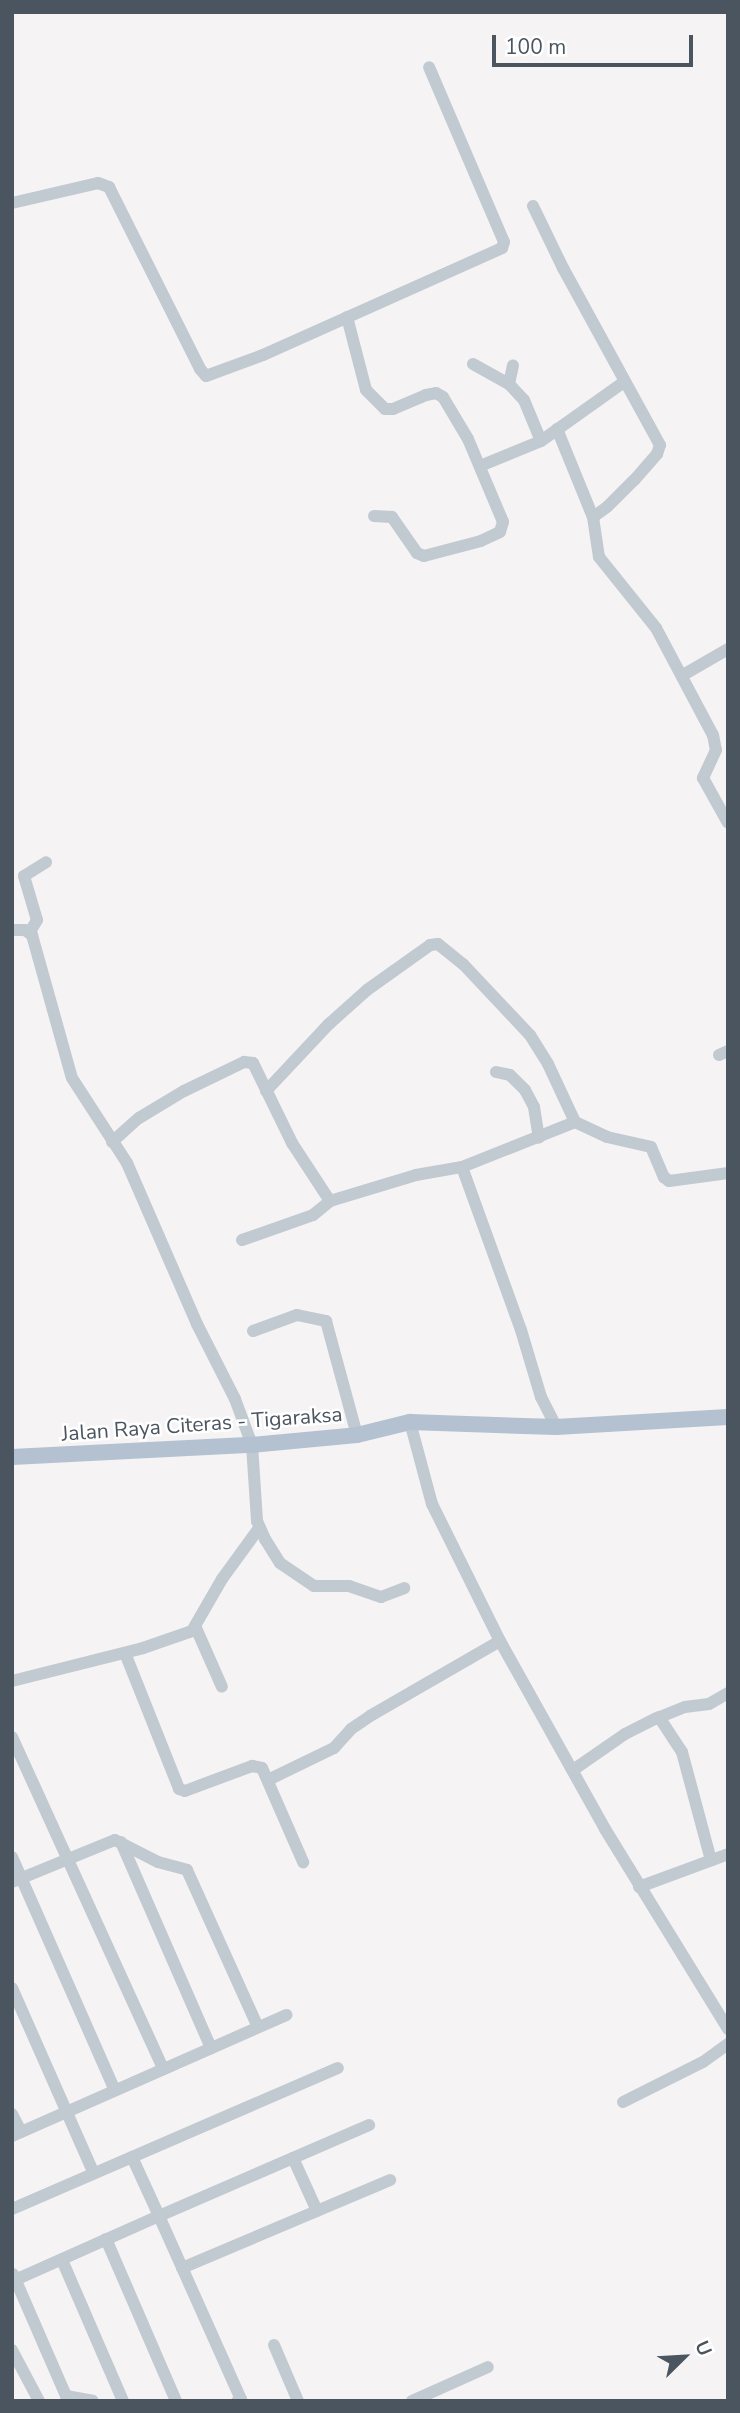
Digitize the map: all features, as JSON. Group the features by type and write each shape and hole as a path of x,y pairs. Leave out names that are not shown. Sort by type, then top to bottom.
{"main road":[{"name":"Jalan Raya Citeras - Tigaraksa","path":"12,1457 253,1445 357,1435 410,1422 556,1427 728,1417"}],"street":[{"path":"12,203 98,183 109,187 200,369 206,376 263,355 499,252 504,242 429,67"},
{"path":"534,206 624,382 659,442 659,450 607,508 593,517"},
{"path":"347,317 362,381 374,400 385,409 393,410 426,395 436,393 443,397 480,466 501,516 500,532 424,556 417,553 391,517 374,516"},
{"path":"473,364 509,384 524,400 541,441"},
{"path":"509,384 513,365"},
{"path":"480,466 541,441 624,382"},
{"path":"557,429 593,517 599,557 645,611 683,675 715,742 716,750 704,778 728,823"},
{"path":"683,675 728,649"},
{"path":"46,862 24,876 37,920 30,932 72,1078 127,1163 197,1324 235,1399 253,1445 254,1493 259,1528 280,1563 314,1586 349,1586 381,1597 404,1588"},
{"path":"12,930 30,932"},
{"path":"266,1091 329,1024 367,990 430,945 438,944 463,964 530,1035 548,1064 575,1122 607,1137 651,1147 664,1177 669,1181 728,1173"},
{"path":"112,1142 139,1118 184,1091 244,1062 253,1063 292,1143 330,1201"},
{"path":"496,1072 510,1075 525,1090 534,1107 539,1138"},
{"path":"242,1240 313,1215 330,1201 416,1175 462,1167 575,1122"},
{"path":"462,1167 521,1330 541,1397 556,1427"},
{"path":"253,1331 297,1315 326,1321 357,1435"},
{"path":"410,1422 432,1504 500,1641 639,1887 728,2029"},
{"path":"12,1681 125,1653 196,1628 222,1579 259,1528"},
{"path":"196,1628 222,1687"},
{"path":"268,1780 334,1748 351,1729 370,1716 500,1641"},
{"path":"125,1653 178,1789 185,1790 252,1766 262,1768 303,1861"},
{"path":"573,1770 625,1734 659,1717 685,1707 709,1704 728,1693"},
{"path":"659,1717 682,1752 711,1860"},
{"path":"12,1737 69,1857 163,2069"},
{"path":"121,1842 211,2048"},
{"path":"17,1880 101,1843 121,1842 158,1862 187,1870 258,2027"},
{"path":"639,1887 728,1854"},
{"path":"12,1857 17,1880 115,2090"},
{"path":"12,1988 93,2172"},
{"path":"12,2114 16,2134 286,2015"},
{"path":"623,2102 703,2062 728,2044"},
{"path":"12,2209 338,2068"},
{"path":"93,2401 66,2396 14,2277 62,2260 369,2125"},
{"path":"132,2157 240,2400"},
{"path":"293,2158 317,2211"},
{"path":"182,2268 390,2180"},
{"path":"106,2239 176,2401"},
{"path":"62,2260 123,2401"},
{"path":"274,2345 298,2401"},
{"path":"12,2350 39,2401"},
{"path":"412,2401 488,2367"}]}
